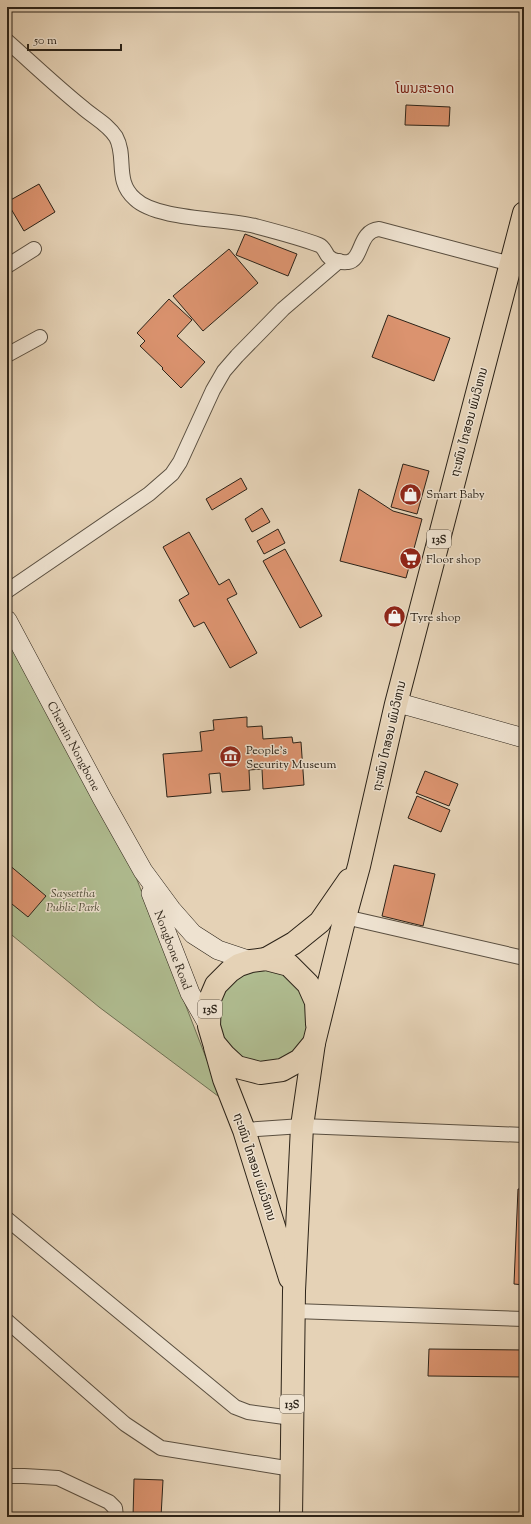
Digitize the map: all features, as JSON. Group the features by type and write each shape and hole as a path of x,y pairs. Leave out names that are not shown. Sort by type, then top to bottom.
{"highway":[{"name":"ຖະໜົນ ໄກສອນ ພົມວິຫານ","path":"258,960 294,943 320,922 359,866 376,836 406,705 517,259 524,213"},
{"name":"ຖະໜົນ ໄກສອນ ພົມວິຫານ","path":"291,1517 294,1301 302,1126 315,1033 359,866 396,704 517,259"},
{"name":"13S","path":"258,960 289,965 308,984 316,1002 315,1033 300,1060 282,1070 260,1073 237,1067 224,1056 212,1034 210,999 216,985 230,971 239,965 258,960"},
{"name":"ຖະໜົນ ໄກສອນ ພົມວິຫານ","path":"212,1034 224,1079 244,1130 294,1301"}],"street":[{"path":"7,41 58,87 102,123 116,137 119,145 123,181 131,195 140,204 158,211 257,226 321,246 329,257 339,261 352,261 356,257 366,235 380,229 517,259"},
{"path":"7,266 34,249"},
{"path":"7,591 149,494 172,474 180,462 213,390 224,371 284,309 339,261"},
{"path":"7,355 40,337"},
{"name":"Chemin Nongbone","path":"7,620 102,798 143,871"},
{"path":"406,705 524,738"},
{"path":"143,871 171,909 193,934 218,950 258,960"},
{"name":"Nongbone Road","path":"143,871 190,993 212,1034"},
{"path":"345,917 524,958"},
{"path":"244,1130 302,1126 524,1136"},
{"path":"7,1219 235,1406 248,1412 292,1418"},
{"path":"294,1301 524,1319"},
{"path":"7,1320 125,1424 161,1448 292,1469"},
{"path":"7,1476 58,1478 109,1502 115,1508 116,1517"}],"green space":[{"name":"Saysettha Public Park","path":"7,633 127,854 222,1099 99,1007 7,931"},
{"path":"250,964 299,980 313,1022 297,1057 261,1069 219,1045 213,997"}],"building":[{"path":"406,105 450,107 449,126 405,125"},
{"path":"39,184 55,212 24,231 7,202"},
{"path":"245,234 297,254 288,276 236,255"},
{"path":"229,249 258,283 203,331 173,296"},
{"path":"169,299 192,320 177,336 205,362 181,388 140,346 145,341 137,333"},
{"path":"388,315 450,338 434,381 372,357"},
{"path":"403,464 429,471 417,514 391,507"},
{"path":"241,478 247,489 212,510 206,499"},
{"path":"359,489 393,511 422,519 406,578 340,561"},
{"path":"262,508 270,522 252,532 245,519"},
{"path":"278,529 285,543 264,554 257,541"},
{"path":"189,532 219,585 229,579 237,594 227,599 257,653 230,668 204,622 194,627 179,600 189,594 163,547"},
{"path":"285,549 322,616 300,628 263,561"},
{"path":"247,717 247,727 262,726 263,739 292,737 293,743 301,742 304,785 263,789 262,769 249,770 250,790 222,792 220,773 209,774 211,793 167,797 163,754 202,751 200,732 214,730 213,720"},
{"path":"425,771 458,784 449,806 416,793"},
{"path":"417,796 450,810 441,832 408,818"},
{"path":"8,864 46,896 28,917 7,900"},
{"path":"394,865 435,874 423,926 382,916"},
{"path":"518,1189 524,1189 524,1285 514,1284"},
{"path":"429,1349 524,1350 524,1377 428,1376"},
{"path":"134,1479 163,1480 161,1517 133,1517"}],"place":[{"name":"Smart Baby","path":"411,494"},
{"name":"Floor shop","path":"410,559"},
{"name":"Tyre shop","path":"394,617"},
{"name":"People's Security Museum","path":"230,757"}],"district":[{"name":"ໂພນສະອາດ","path":"425,88"}]}
